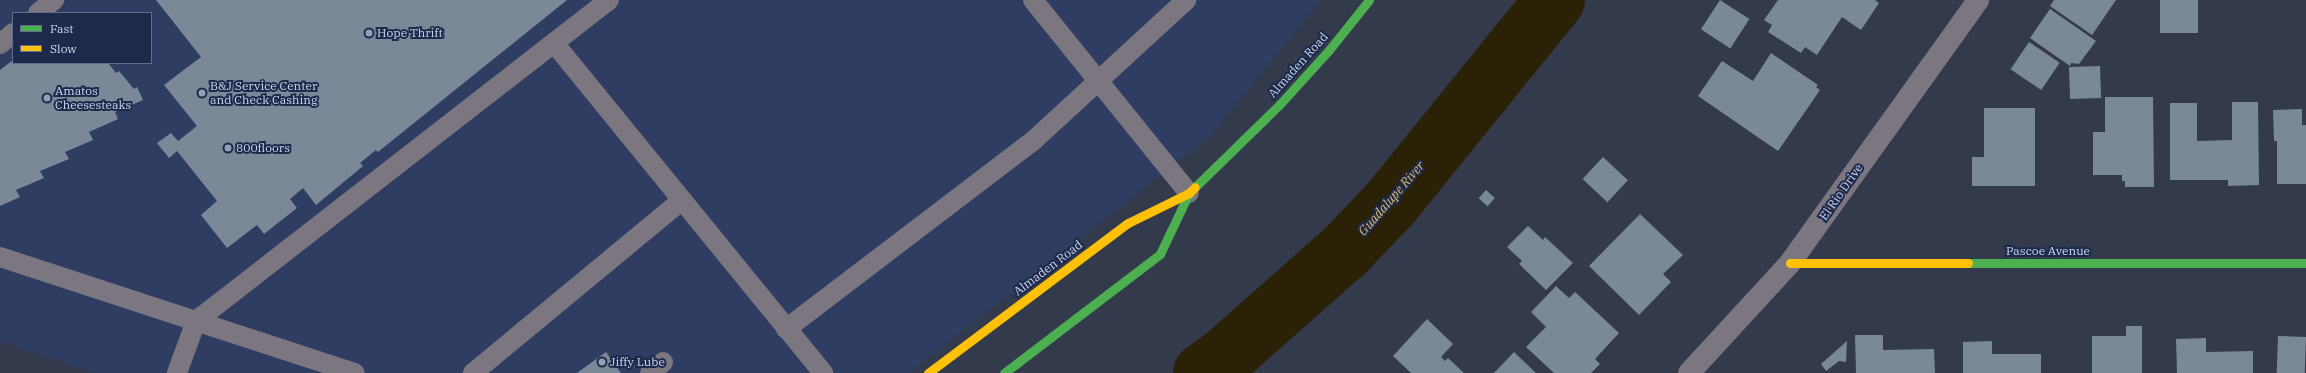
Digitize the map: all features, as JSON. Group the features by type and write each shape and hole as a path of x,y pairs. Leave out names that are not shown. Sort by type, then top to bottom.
{"street":[{"name":"Almaden Road","path":"928,373 1128,224 1189,193 1280,104 1329,50 1369,0"},
{"name":"El Rio Drive","path":"1689,373 1790,263 1978,0"},
{"name":"Almaden Road","path":"1004,373 1160,254 1189,193"},
{"name":"Pascoe Avenue","path":"1790,263 2306,263"}],"lane":[{"path":"39,12 54,0"},
{"path":"177,373 196,321 609,0"},
{"path":"1033,0 1100,80 1189,193"},
{"path":"786,329 1034,140 1186,0"},
{"path":"0,44 12,34"},
{"path":"554,43 823,373"},
{"path":"473,373 682,200"},
{"path":"0,257 354,373"}],"shaded area":[{"path":"0,0 1321,0 1209,137 909,373 96,373 0,341"}],"building":[{"path":"156,0 567,0 378,152 376,150 360,163 363,166 316,205 303,188 290,199 297,208 264,234 257,225 227,248 201,215 217,201 177,151 169,158 157,143 171,133 178,141 197,126 164,85 201,57"},
{"path":"1720,0 1749,19 1730,48 1701,29"},
{"path":"1778,0 1875,0 1879,3 1861,30 1842,17 1817,55 1805,47 1801,53 1768,32 1772,25 1764,20"},
{"path":"2054,0 2116,0 2092,35 2050,6"},
{"path":"2160,0 2198,0 2198,33 2160,33"},
{"path":"2050,9 2096,41 2079,64 2071,63 2070,66 2030,38"},
{"path":"2029,42 2060,63 2041,90 2011,69"},
{"path":"1771,53 1818,85 1816,87 1820,90 1778,151 1698,96 1722,61 1753,81"},
{"path":"12,61 12,64 109,64 116,73 119,71 134,89 137,87 143,100 115,112 118,119 89,132 93,140 65,152 69,159 40,171 44,178 16,190 20,197 0,206 0,70"},
{"path":"2100,66 2101,98 2070,99 2069,67"},
{"path":"2105,97 2153,97 2154,187 2125,187 2125,181 2122,181 2122,175 2093,175 2093,132 2105,132"},
{"path":"2232,102 2258,102 2259,185 2228,186 2228,180 2170,180 2170,103 2197,103 2197,141 2232,140"},
{"path":"1984,108 2035,108 2035,186 1972,186 1972,157 1984,157"},
{"path":"2302,109 2302,125 2306,125 2306,184 2277,184 2277,141 2274,141 2273,110"},
{"path":"1603,157 1628,180 1607,202 1583,179"},
{"path":"1486,190 1495,198 1488,206 1479,198"},
{"path":"1640,214 1683,255 1663,274 1671,282 1639,315 1589,266"},
{"path":"1528,226 1543,240 1545,237 1573,263 1546,290 1519,264 1522,261 1507,247"},
{"path":"1556,286 1569,298 1575,292 1619,333 1595,359 1600,364 1591,373 1554,373 1526,347 1546,327 1531,312"},
{"path":"1427,319 1453,344 1441,357 1445,361 1448,358 1464,373 1411,373 1393,356"},
{"path":"2126,326 2142,326 2142,373 2092,373 2092,336 2126,336"},
{"path":"1855,335 1883,335 1883,350 1934,349 1935,373 1856,373"},
{"path":"2278,336 2306,337 2305,373 2277,373"},
{"path":"2206,338 2206,352 2253,351 2253,373 2177,373 2176,339"},
{"path":"1847,341 1846,362 1839,361 1826,371 1821,364"},
{"path":"1992,341 1992,354 2041,354 2041,373 1963,373 1963,342"},
{"name":"Jiffy Lube","path":"606,352 621,373 577,373"},
{"path":"1514,352 1536,373 1494,373"}],"waterway":[{"name":"Guadalupe River","path":"1203,373 1224,358 1346,250 1390,204 1555,0"}],"traffic: fast":[{"path":"1195,187 1280,104 1329,50 1369,0"},
{"path":"1004,373 1160,254 1189,193"},
{"path":"1968,263 2306,263"}],"traffic: slow":[{"path":"928,373 1128,223 1189,193 1195,187"},
{"path":"1790,263 1968,263"}],"place":[{"name":"Hope Thrift","path":"369,33"},
{"name":"B&J Service Center and Check Cashing","path":"202,93"},
{"name":"Amatos Cheesesteaks","path":"47,98"},
{"name":"800floors","path":"228,148"},
{"name":"Jiffy Lube","path":"602,362"}]}
